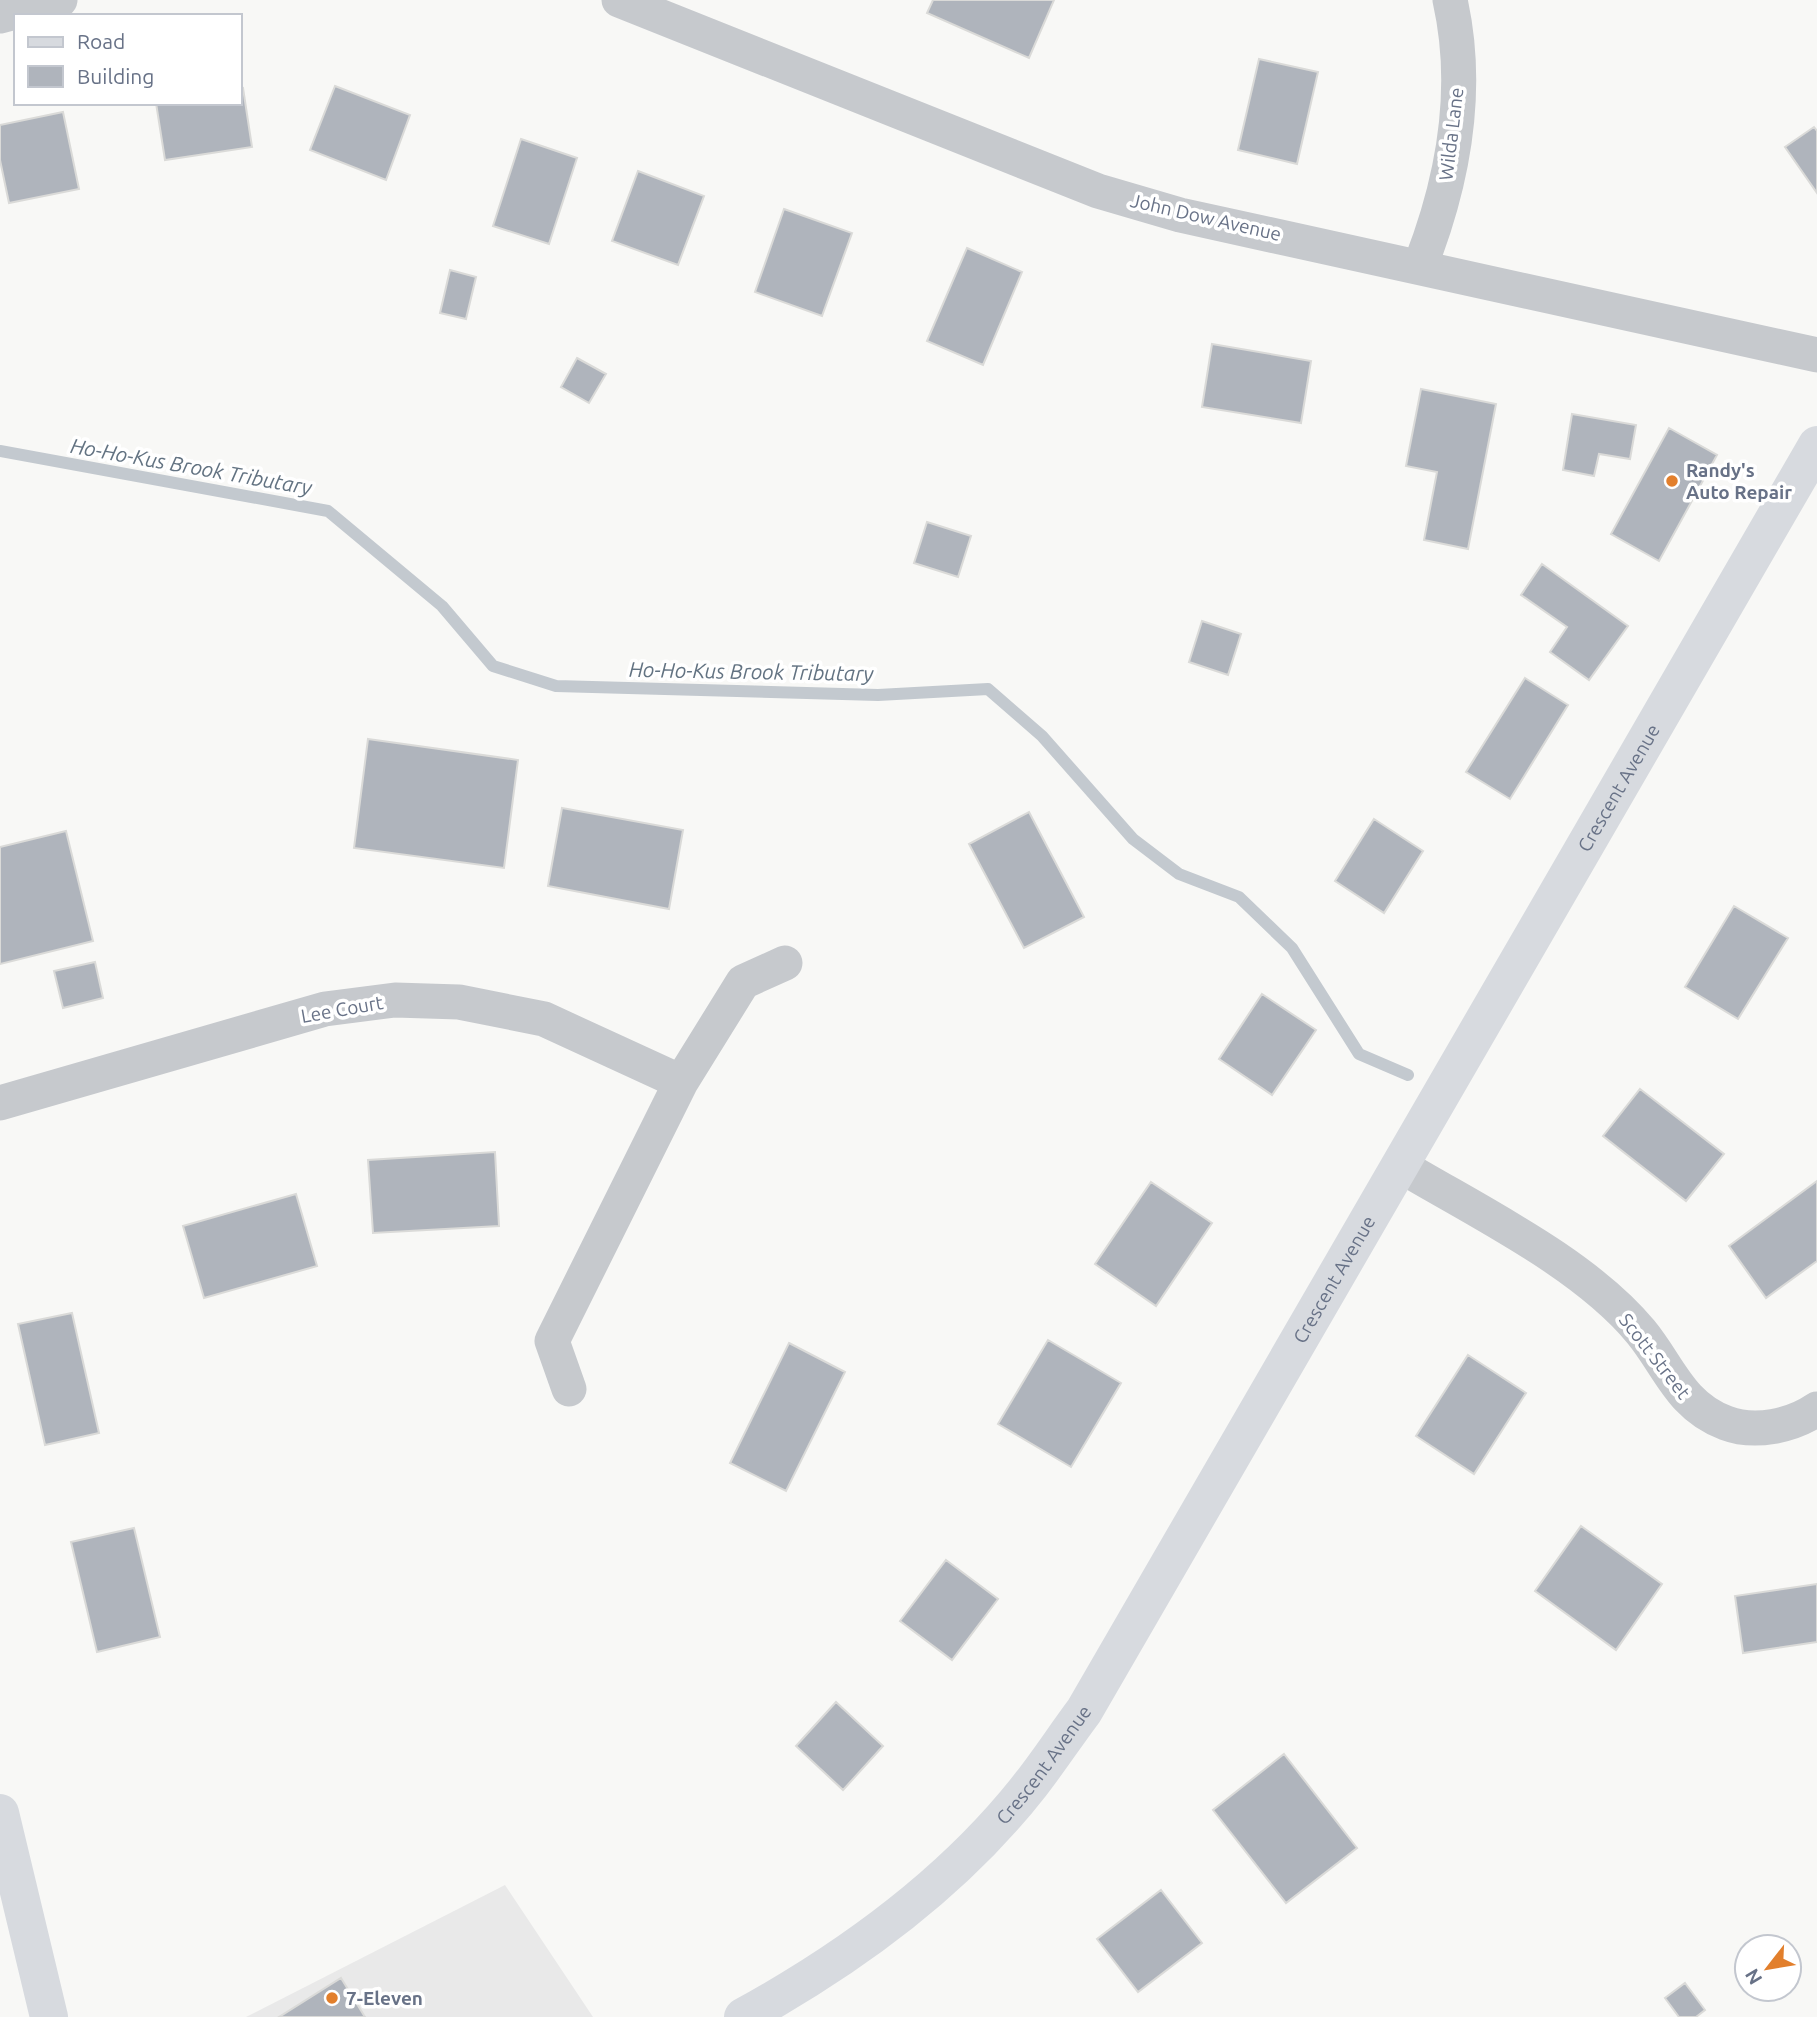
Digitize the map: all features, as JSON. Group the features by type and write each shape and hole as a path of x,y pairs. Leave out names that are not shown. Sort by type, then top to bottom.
{"main road":[{"name":"Crescent Avenue","path":"743,2017 811,1979 887,1926 957,1865 1029,1786 1084,1711 1817,445"},
{"path":"0,1813 49,2017"}],"street":[{"path":"0,16 60,0"},
{"name":"John Dow Avenue","path":"619,0 1098,191 1180,215 1817,355"},
{"name":"Wilda Lane","path":"1420,266 1436,226 1452,158 1459,88 1450,0"},
{"path":"569,1389 552,1341 681,1082 743,982 785,962"},
{"name":"Lee Court","path":"0,1103 325,1009 396,1000 459,1002 544,1019 681,1082"},
{"name":"Scott Street","path":"1401,1166 1578,1273 1606,1295 1642,1333 1677,1389 1699,1410 1727,1424 1764,1429 1798,1420 1817,1409"}],"shaded area":[{"path":"505,1885 593,2017 246,2017"}],"building":[{"path":"933,0 1054,0 1029,58 927,13"},
{"path":"1259,59 1318,72 1297,164 1238,150"},
{"path":"335,86 410,115 386,180 310,150"},
{"path":"242,88 252,147 165,160 156,105 242,105"},
{"path":"63,112 79,189 9,203 0,160 0,125"},
{"path":"1814,127 1817,131 1817,193 1785,147"},
{"path":"521,139 577,158 549,244 493,226"},
{"path":"638,171 704,196 678,265 612,241"},
{"path":"784,209 852,233 822,316 755,292"},
{"path":"967,248 1022,272 983,365 927,341"},
{"path":"450,270 476,277 466,319 440,313"},
{"path":"1212,344 1311,361 1301,423 1202,407"},
{"path":"577,358 606,374 589,403 561,387"},
{"path":"1421,389 1496,404 1468,549 1424,540 1437,472 1406,466"},
{"path":"1572,414 1636,425 1630,459 1599,454 1594,476 1563,470"},
{"name":"Randy's Auto Repair","path":"1669,428 1717,455 1659,561 1611,534"},
{"path":"927,522 971,536 958,577 914,563"},
{"path":"1542,564 1628,626 1589,680 1550,652 1567,627 1521,595"},
{"path":"1202,621 1241,634 1228,675 1189,662"},
{"path":"1525,678 1568,705 1510,799 1466,772"},
{"path":"368,739 518,760 504,868 354,848"},
{"path":"562,808 683,830 669,909 548,886"},
{"path":"1029,812 1084,917 1024,948 969,844"},
{"path":"1374,819 1423,851 1384,913 1335,881"},
{"path":"66,831 93,941 0,964 0,847"},
{"path":"1734,906 1788,938 1738,1019 1685,987"},
{"path":"95,962 103,998 63,1008 54,971"},
{"path":"1262,994 1316,1030 1272,1095 1219,1059"},
{"path":"1640,1089 1724,1154 1686,1201 1603,1136"},
{"path":"495,1152 499,1226 373,1233 368,1160"},
{"path":"1817,1181 1817,1261 1766,1298 1729,1246"},
{"path":"1151,1182 1212,1223 1156,1306 1095,1264"},
{"path":"296,1194 317,1266 204,1298 183,1226"},
{"path":"72,1313 99,1433 45,1445 18,1324"},
{"path":"1048,1340 1121,1383 1071,1467 998,1424"},
{"path":"789,1343 845,1372 786,1491 730,1463"},
{"path":"1468,1355 1526,1393 1474,1474 1416,1436"},
{"path":"1581,1526 1662,1584 1616,1650 1535,1591"},
{"path":"134,1528 160,1637 97,1652 71,1542"},
{"path":"946,1560 998,1599 952,1660 900,1621"},
{"path":"1817,1584 1817,1642 1743,1653 1735,1596"},
{"path":"836,1702 883,1746 843,1790 796,1746"},
{"path":"1284,1754 1357,1848 1286,1903 1213,1810"},
{"path":"1161,1890 1202,1943 1138,1992 1097,1939"},
{"name":"7-Eleven","path":"341,1978 365,2017 279,2017"},
{"path":"1685,1983 1705,2010 1696,2017 1679,2017 1665,1998"}],"waterway":[{"name":"Ho-Ho-Kus Brook Tributary","path":"0,451 328,511 442,606 493,666 556,686 878,695 988,689 1042,736 1133,839 1179,874 1239,897 1292,948 1359,1054 1408,1075"}],"place":[{"name":"Randy's Auto Repair","path":"1672,481"},
{"name":"7-Eleven","path":"332,1998"}]}
